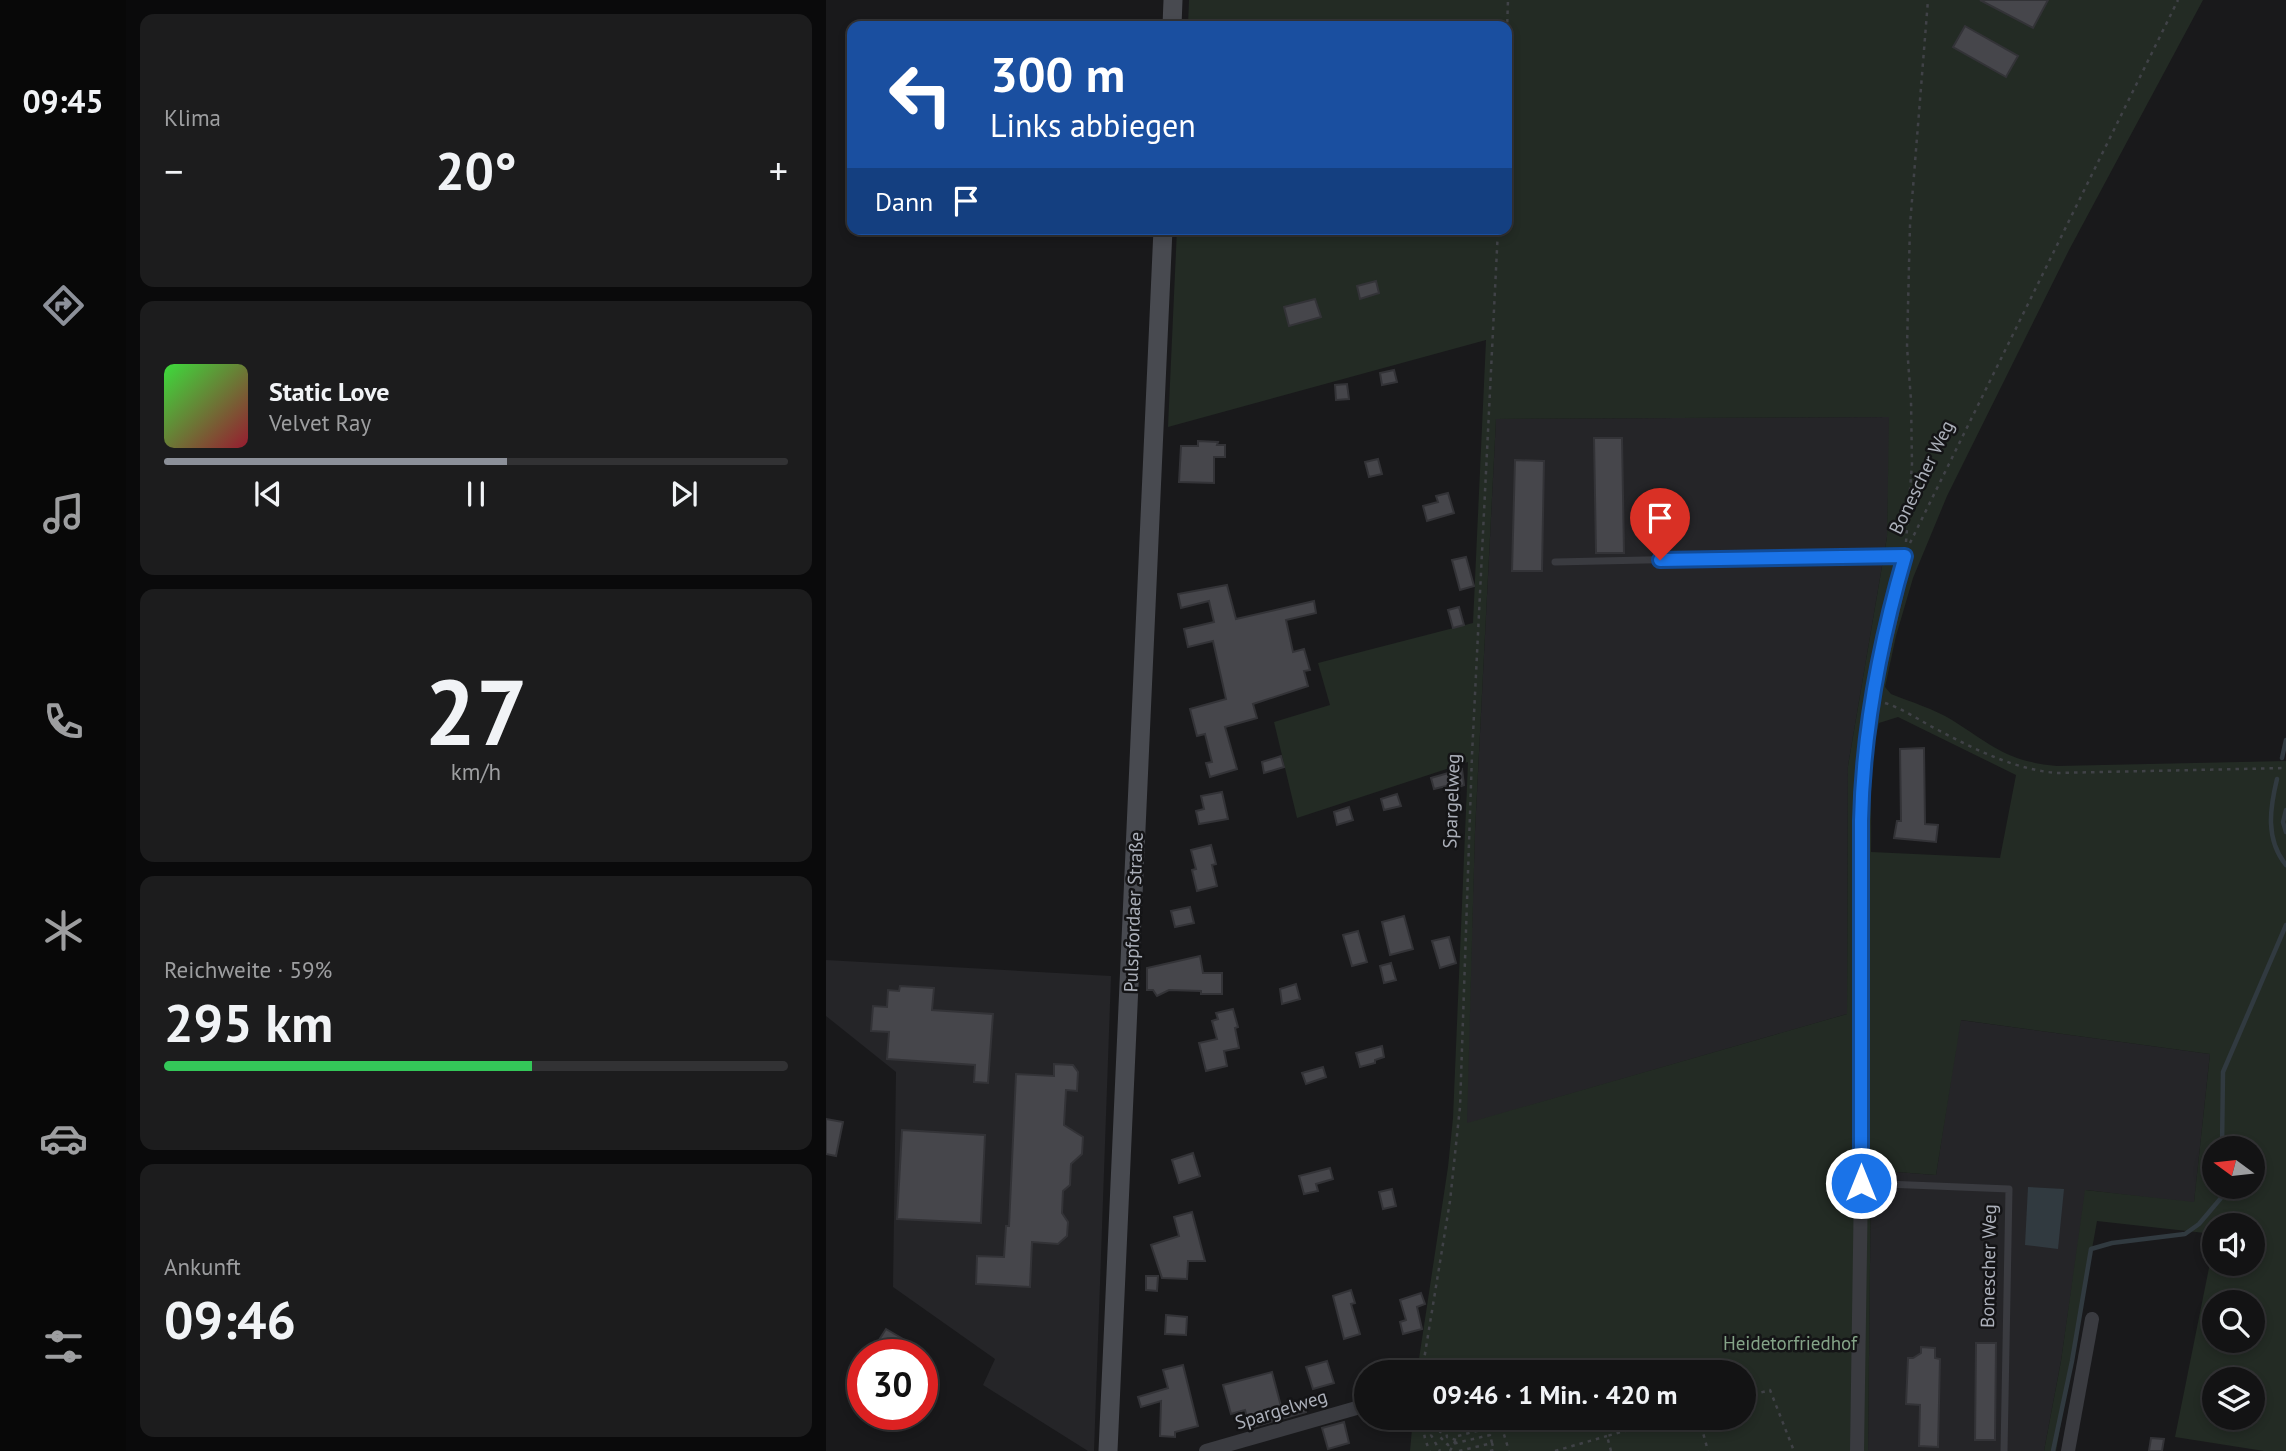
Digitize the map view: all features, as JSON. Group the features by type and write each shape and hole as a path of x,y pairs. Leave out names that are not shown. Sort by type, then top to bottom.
{"main road":[{"path":"1172,21 1173,0"},
{"name":"Pulspfordaer Straße","path":"1108,1451 1163,235"}],"street":[{"name":"Bonescher Weg","path":"1857,1451 1861,1183 1861,790 1872,701 1905,556"},
{"path":"2068,1451 2092,1319"},
{"name":"Spargelweg","path":"1206,1451 1354,1409"}],"lane":[{"path":"1555,562 1905,556"},
{"name":"Bonescher Weg","path":"1861,1183 2009,1189 2004,1451"}],"path":[{"path":"1507,21 1508,0"},
{"path":"1905,556 1912,464 1907,347 1910,225 1928,0"},
{"name":"Bonescher Weg","path":"1905,556 2178,0"},
{"name":"Spargelweg","path":"1424,1360 1450,1201 1460,1107 1475,705 1498,235"},
{"path":"1872,701 1903,710 1937,730 2006,762 2040,772 2286,768"},
{"path":"1756,1394 1770,1390 1794,1451"},
{"path":"1423,1430 1430,1451"},
{"path":"1432,1430 1431,1435 1440,1451"},
{"path":"1441,1430 1439,1436 1448,1446 1490,1435"},
{"path":"1447,1430 1447,1437 1456,1440"},
{"path":"1450,1451 1458,1436 1478,1430"},
{"path":"1489,1430 1494,1450 1490,1451"},
{"path":"1503,1430 1509,1451"},
{"path":"1555,1451 1628,1430"},
{"path":"1702,1430 1708,1451"},
{"path":"1607,1436 1611,1451"},
{"path":"1459,1451 1492,1443"}],"shaded area":[{"path":"1890,417 1887,537 1848,766 1847,1014 1466,1124 1475,831 1496,419"},
{"path":"826,960 1111,976 1094,1451 1088,1451 983,1385 995,1359 893,1287 896,1072 826,1016"},
{"path":"1960,1020 2210,1054 2194,1203 2086,1190 2061,1361 2044,1451 1868,1451 1871,1170 1936,1175"},
{"path":"2028,1187 2064,1189 2058,1249 2025,1245"}],"green space":[{"name":"Heidetorfriedhof","path":"1189,0 2203,0 2069,250 1947,496 1913,578 1885,687 1891,694 1945,716 2001,751 2040,764 2057,766 2286,761 2286,1451 2264,1451 2175,1437 2202,1303 2202,1353 2265,1353 2265,1290 2205,1290 2207,1276 2265,1276 2265,1213 2202,1213 2202,1233 2097,1221 2056,1451 2044,1451 2061,1361 2085,1190 2194,1202 2210,1054 1961,1020 1936,1175 1871,1170 1868,1451 1410,1451 1412,1430 1756,1430 1756,1360 1419,1360 1453,1118 1468,762 1297,818 1274,722 1330,705 1318,663 1473,623 1486,340 1168,427 1177,235 1512,235 1512,21 1188,21","holes":["1889,417 1887,537 1848,766 1847,1014 1467,1123 1475,831 1496,419","1898,717 2016,775 2000,858 1871,852 1872,771 1879,723"]}],"building":[{"path":"1980,0 2048,0 2033,28"},
{"path":"1965,26 2018,56 2006,77 1953,47"},
{"path":"1376,281 1379,293 1360,299 1357,286"},
{"path":"1315,299 1321,317 1289,326 1284,307"},
{"path":"1394,370 1397,382 1382,385 1380,373"},
{"path":"1347,384 1349,399 1336,400 1335,385"},
{"path":"1594,438 1622,438 1624,553 1596,553"},
{"path":"1198,441 1225,445 1225,457 1214,457 1214,483 1179,482 1181,446 1198,446"},
{"path":"1378,459 1382,474 1369,477 1365,462"},
{"path":"1515,460 1544,461 1542,571 1512,571"},
{"path":"1448,493 1454,513 1427,521 1423,506 1438,502 1436,496"},
{"path":"1466,557 1474,586 1460,590 1452,560"},
{"path":"1227,585 1236,619 1314,601 1316,613 1286,620 1293,652 1304,649 1310,670 1304,671 1308,686 1253,704 1257,718 1225,727 1237,769 1210,777 1206,763 1212,762 1205,734 1197,736 1190,709 1226,699 1213,641 1188,647 1184,629 1214,622 1209,601 1181,608 1178,594"},
{"path":"1459,607 1464,625 1453,628 1448,610"},
{"path":"1924,748 1925,824 1938,825 1936,842 1894,838 1897,821 1901,821 1900,749"},
{"path":"1281,756 1284,767 1264,773 1262,762"},
{"path":"1462,769 1464,785 1451,790 1450,785 1434,789 1431,778"},
{"path":"1222,792 1228,819 1199,824 1196,811 1204,809 1201,796"},
{"path":"1397,794 1401,806 1384,810 1381,799"},
{"path":"1349,807 1353,820 1337,825 1334,812"},
{"path":"1211,845 1216,864 1212,865 1217,886 1197,891 1192,870 1196,869 1191,850"},
{"path":"1190,907 1194,923 1175,927 1171,911"},
{"path":"1404,916 1413,949 1390,955 1382,922"},
{"path":"1358,931 1367,962 1352,966 1343,935"},
{"path":"1449,937 1456,963 1440,968 1432,941"},
{"path":"1200,956 1203,973 1222,973 1222,994 1169,990 1157,996 1153,990 1147,990 1147,968"},
{"path":"1391,963 1396,980 1384,983 1380,966"},
{"path":"1296,984 1300,999 1282,1004 1280,989"},
{"path":"900,986 934,988 932,1010 993,1014 988,1083 974,1082 975,1065 887,1059 889,1032 871,1031 873,1006 887,1007 888,990 899,991"},
{"path":"1233,1009 1238,1027 1235,1028 1239,1048 1224,1051 1227,1066 1206,1071 1199,1043 1217,1039 1212,1021 1218,1019 1216,1013"},
{"path":"1382,1046 1384,1057 1360,1067 1356,1053"},
{"path":"1054,1064 1073,1065 1078,1072 1077,1091 1066,1090 1064,1125 1083,1137 1082,1154 1071,1164 1070,1185 1063,1191 1062,1213 1068,1222 1067,1236 1058,1244 1032,1242 1030,1287 976,1284 977,1256 1004,1257 1006,1226 1009,1226 1016,1074 1054,1076"},
{"path":"1323,1067 1326,1077 1306,1084 1302,1073"},
{"path":"826,1119 843,1122 836,1156 826,1154"},
{"path":"902,1130 985,1135 981,1223 897,1219"},
{"path":"1193,1153 1200,1176 1179,1183 1172,1160"},
{"path":"1330,1168 1333,1179 1316,1184 1318,1191 1304,1194 1299,1176"},
{"path":"1392,1189 1396,1206 1383,1209 1379,1192"},
{"path":"1192,1212 1205,1261 1188,1261 1187,1279 1162,1278 1151,1245 1179,1236 1174,1217"},
{"path":"1146,1276 1158,1276 1157,1291 1146,1290"},
{"path":"1351,1290 1355,1303 1351,1304 1360,1334 1344,1339 1333,1296"},
{"path":"1421,1293 1425,1304 1417,1307 1422,1329 1403,1334 1400,1322 1406,1320 1400,1300"},
{"path":"1166,1315 1187,1317 1186,1335 1165,1334"},
{"path":"886,1329 903,1339 880,1339"},
{"path":"1976,1343 1996,1343 1995,1440 1975,1440"},
{"path":"1921,1347 1935,1348 1935,1358 1940,1359 1938,1447 1919,1446 1920,1405 1906,1404 1908,1358 1921,1353"},
{"path":"1327,1361 1334,1383 1313,1389 1306,1367"},
{"path":"1183,1365 1198,1426 1175,1432 1175,1437 1160,1436 1161,1401 1141,1407 1138,1397 1168,1388 1163,1370"},
{"path":"1272,1372 1282,1410 1304,1404 1306,1412 1250,1428 1245,1410 1231,1414 1223,1385"},
{"path":"1344,1422 1349,1443 1328,1449 1322,1428"},
{"path":"2151,1438 2164,1439 2162,1451 2149,1451"}],"waterway":[{"path":"2282,758 2286,740"},
{"path":"2277,779 2272,801 2272,834 2279,855 2286,865"},
{"path":"2286,810 2283,822 2286,832"},
{"path":"2222,1136 2223,1072 2286,925"},
{"path":"2053,1451 2091,1249 2112,1243 2185,1234 2199,1224 2220,1199"}],"route":[{"path":"1660,560 1905,556 1876,678 1861,790 1861,1183"}]}
